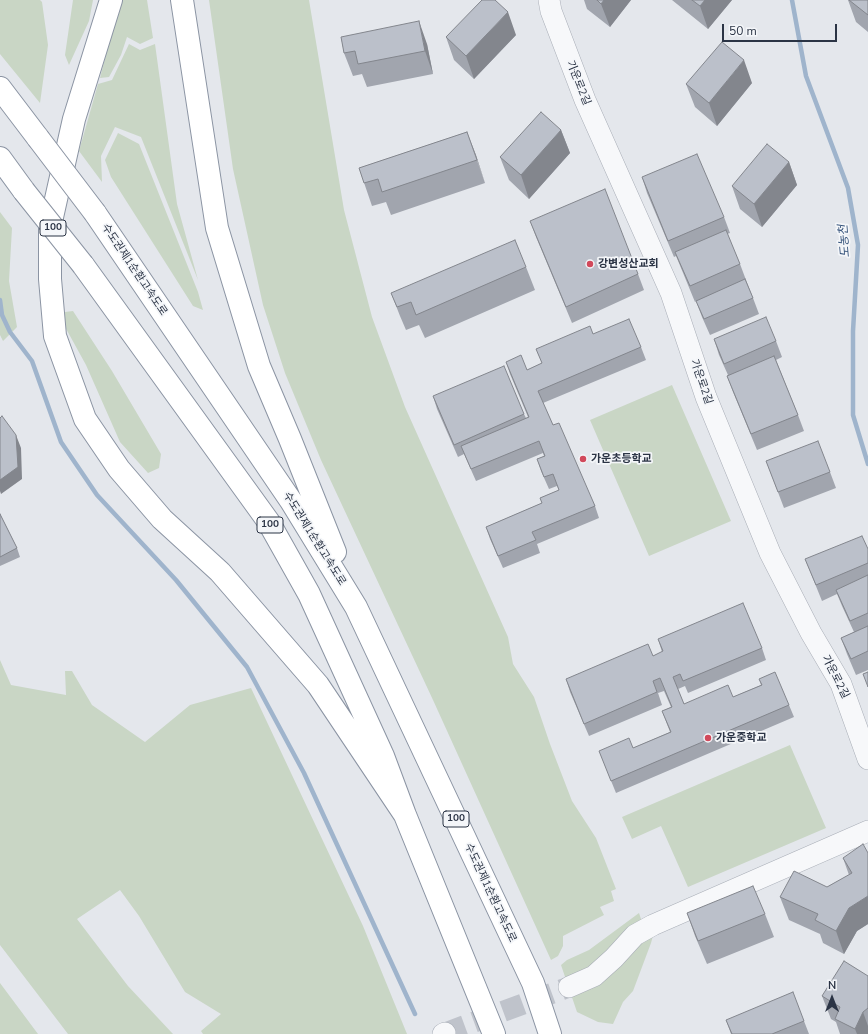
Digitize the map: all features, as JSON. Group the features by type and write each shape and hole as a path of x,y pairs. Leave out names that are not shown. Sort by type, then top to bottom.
{"highway":[{"path":"111,0 74,118 50,226 50,279 55,336 85,419 119,469 162,519 220,572 318,685 405,815"},
{"path":"182,0 217,228 259,366 290,439 356,607"},
{"name":"수도권제1순환고속도로","path":"0,88 95,212 291,501 356,607 533,983 550,1034"},
{"name":"100","path":"0,158 24,191 83,265 268,521 312,601 383,756 405,815 494,1034"}],"street":[{"name":"가운로2길","path":"549,0 551,11 585,100 671,293 706,397 768,546 811,633 841,684 868,758"},
{"path":"569,987 594,976 635,936 653,925 868,831"}],"green space":[{"path":"0,0 40,0 42,2 48,45 40,103 0,54"},
{"path":"73,0 93,0 89,21 69,65 65,55"},
{"path":"120,0 147,0 153,38 140,44 127,37 121,55 109,77 100,78"},
{"path":"209,0 309,0 344,210 372,317 405,407 508,637 513,664 534,697 572,801 596,838 616,889 611,891 614,901 600,907 604,915 563,936 563,946 558,956 551,960 433,700 321,460 285,373 263,305 233,169"},
{"path":"129,44 140,50 155,44 177,204 198,280 141,137 115,127 101,156 102,182 79,151 98,84 112,80"},
{"path":"118,133 139,144 198,292 203,310 193,306 111,177 105,160"},
{"path":"0,212 12,228 9,281 17,327 3,341 0,335"},
{"path":"73,311 112,371 161,454 159,468 148,473 120,442 86,365 64,325 65,312"},
{"path":"672,385 731,521 649,556 590,420"},
{"path":"0,660 11,685 66,695 65,671 72,671 92,705 145,742 190,705 251,688 363,926 407,1034 203,1034 201,1031 221,1014 185,992 139,916 120,890 77,919 128,986 173,1034 68,1034 0,945"},
{"path":"790,745 826,828 688,887 661,826 632,839 622,817"},
{"path":"639,913 643,925 626,957 654,932 633,991 623,1002 613,1024 598,1022 577,1012 561,965 567,960 589,950"},
{"path":"0,983 38,1034 0,1034"}],"building":[{"path":"482,0 495,0 508,12 466,56 446,37"},
{"path":"597,0 604,0 601,4"},
{"path":"692,0 705,0 700,6"},
{"path":"849,0 868,0 868,15"},
{"path":"419,21 425,51 358,64 355,51 344,53 341,37"},
{"path":"722,42 744,60 709,103 686,84"},
{"path":"541,112 561,130 521,175 500,157"},
{"path":"467,132 477,160 382,192 378,179 364,183 359,168"},
{"path":"767,144 789,162 754,204 732,186"},
{"path":"697,154 724,217 668,241 642,177"},
{"name":"강변성산교회","path":"605,189 638,274 566,307 530,221"},
{"path":"726,230 740,264 690,286 675,252"},
{"path":"515,240 526,267 416,315 411,302 397,307 391,293"},
{"path":"745,279 753,298 704,319 696,301"},
{"path":"766,317 776,341 724,364 714,339"},
{"path":"629,319 641,347 538,391 553,425 559,423 595,506 532,532 536,540 498,556 486,527 542,503 540,498 559,490 553,474 544,477 537,459 545,456 539,441 471,469 461,446 529,417 506,362 521,355 527,370 542,363 536,349 590,326 593,334"},
{"path":"774,356 798,415 751,434 727,376"},
{"path":"504,366 524,414 454,445 433,396"},
{"path":"2,416 16,435 18,467 0,480 0,418"},
{"path":"818,441 830,472 778,492 766,461"},
{"path":"0,514 17,548 0,557"},
{"path":"862,536 868,549 868,563 816,585 805,559"},
{"path":"868,575 868,613 850,621 836,590"},
{"path":"743,603 762,648 683,681 680,674 673,677 684,704 728,685 733,697 762,685 759,679 775,672 789,705 611,781 599,751 629,738 633,748 671,732 662,711 672,707 660,678 653,681 657,692 584,724 566,679 648,644 653,656 663,651 658,639"},
{"path":"868,626 868,651 851,659 841,638"},
{"path":"868,672 868,687 863,674"},
{"path":"863,844 868,853 868,896 849,908 836,931 815,920 818,914 780,897 794,871 827,887 852,873 843,858"},
{"path":"753,886 765,914 698,941 687,913"},
{"path":"844,961 868,976 868,1008 863,1012 855,1029 835,1019 840,1007 822,996"},
{"path":"793,992 804,1021 772,1034 732,1034 726,1020"}],"waterway":[{"name":"도농천","path":"792,0 806,76 848,188 858,245 853,331 853,415 868,464"},
{"path":"0,300 2,315 10,332 32,361 61,442 97,495 176,580 247,667 304,773 415,1014"}],"tunnel":[{"path":"445,1033 569,987"}],"place":[{"name":"강변성산교회","path":"590,264"},
{"name":"가운초등학교","path":"583,459"},
{"name":"가운중학교","path":"708,738"}]}
